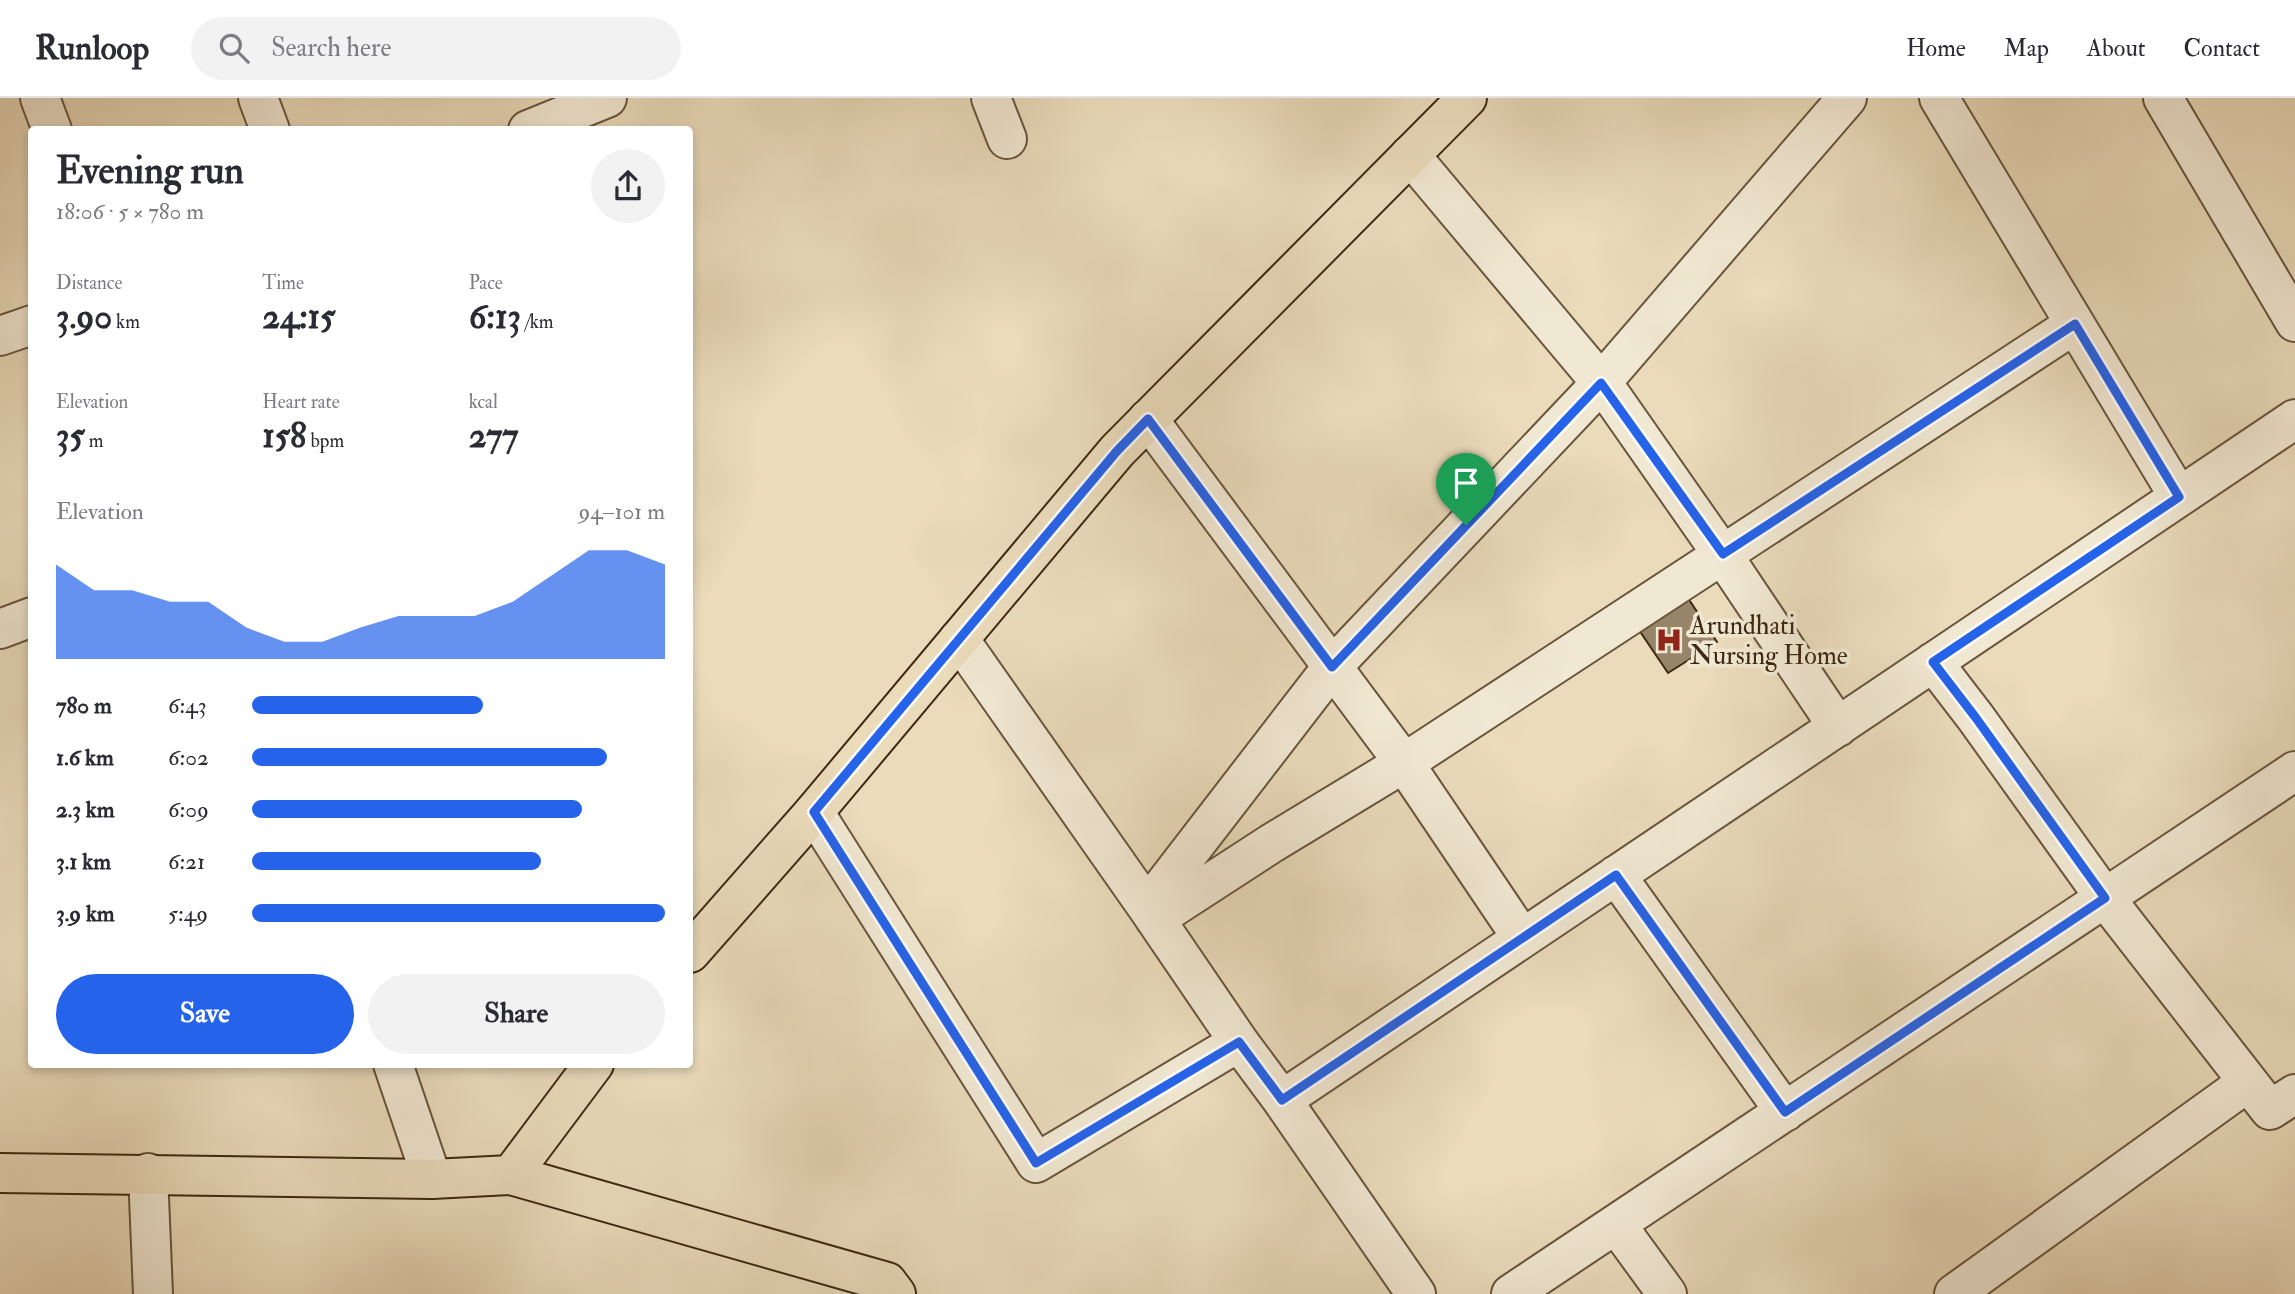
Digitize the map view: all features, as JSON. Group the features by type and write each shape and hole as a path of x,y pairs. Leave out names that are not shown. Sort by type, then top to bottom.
{"main road":[{"path":"693,950 814,812 1117,451 1467,98"},
{"path":"511,1175 591,1068"},
{"path":"0,1172 432,1179 511,1175 888,1290"}],"street":[{"path":"40,98 50,126"},
{"path":"258,98 268,126"},
{"path":"547,119 607,98"},
{"path":"991,98 1007,139"},
{"path":"1151,913 1332,667 1601,383 1847,98"},
{"path":"1939,98 2179,497"},
{"path":"2163,98 2295,321"},
{"path":"1410,155 1601,383 1723,554 1838,727"},
{"path":"1151,913 1404,763 2075,324"},
{"path":"0,336 28,326"},
{"path":"1148,419 1404,763 1522,938"},
{"path":"1282,1100 2295,419"},
{"path":"959,639 1416,1294"},
{"path":"1933,662 2105,898 2270,1110 2295,1094"},
{"path":"1511,1294 2295,771"},
{"path":"814,812 1036,1163 1239,1042"},
{"path":"1616,875 1785,1112"},
{"path":"394,1068 432,1179"},
{"path":"1955,1294 2248,1082"},
{"path":"148,1173 153,1294"},
{"path":"1616,1224 1667,1294"}],"building":[{"path":"1686,595 1717,642 1668,673 1637,627"}],"place":[{"name":"Arundhati Nursing Home","path":"1669,640"}],"route":[{"path":"2075,324 2179,497 1933,662 2105,898 1785,1112 1616,875 1282,1100 1239,1042 1036,1163 814,812 1117,451 1148,419 1332,667 1466,525 1601,383 1723,554 2075,324"}]}
